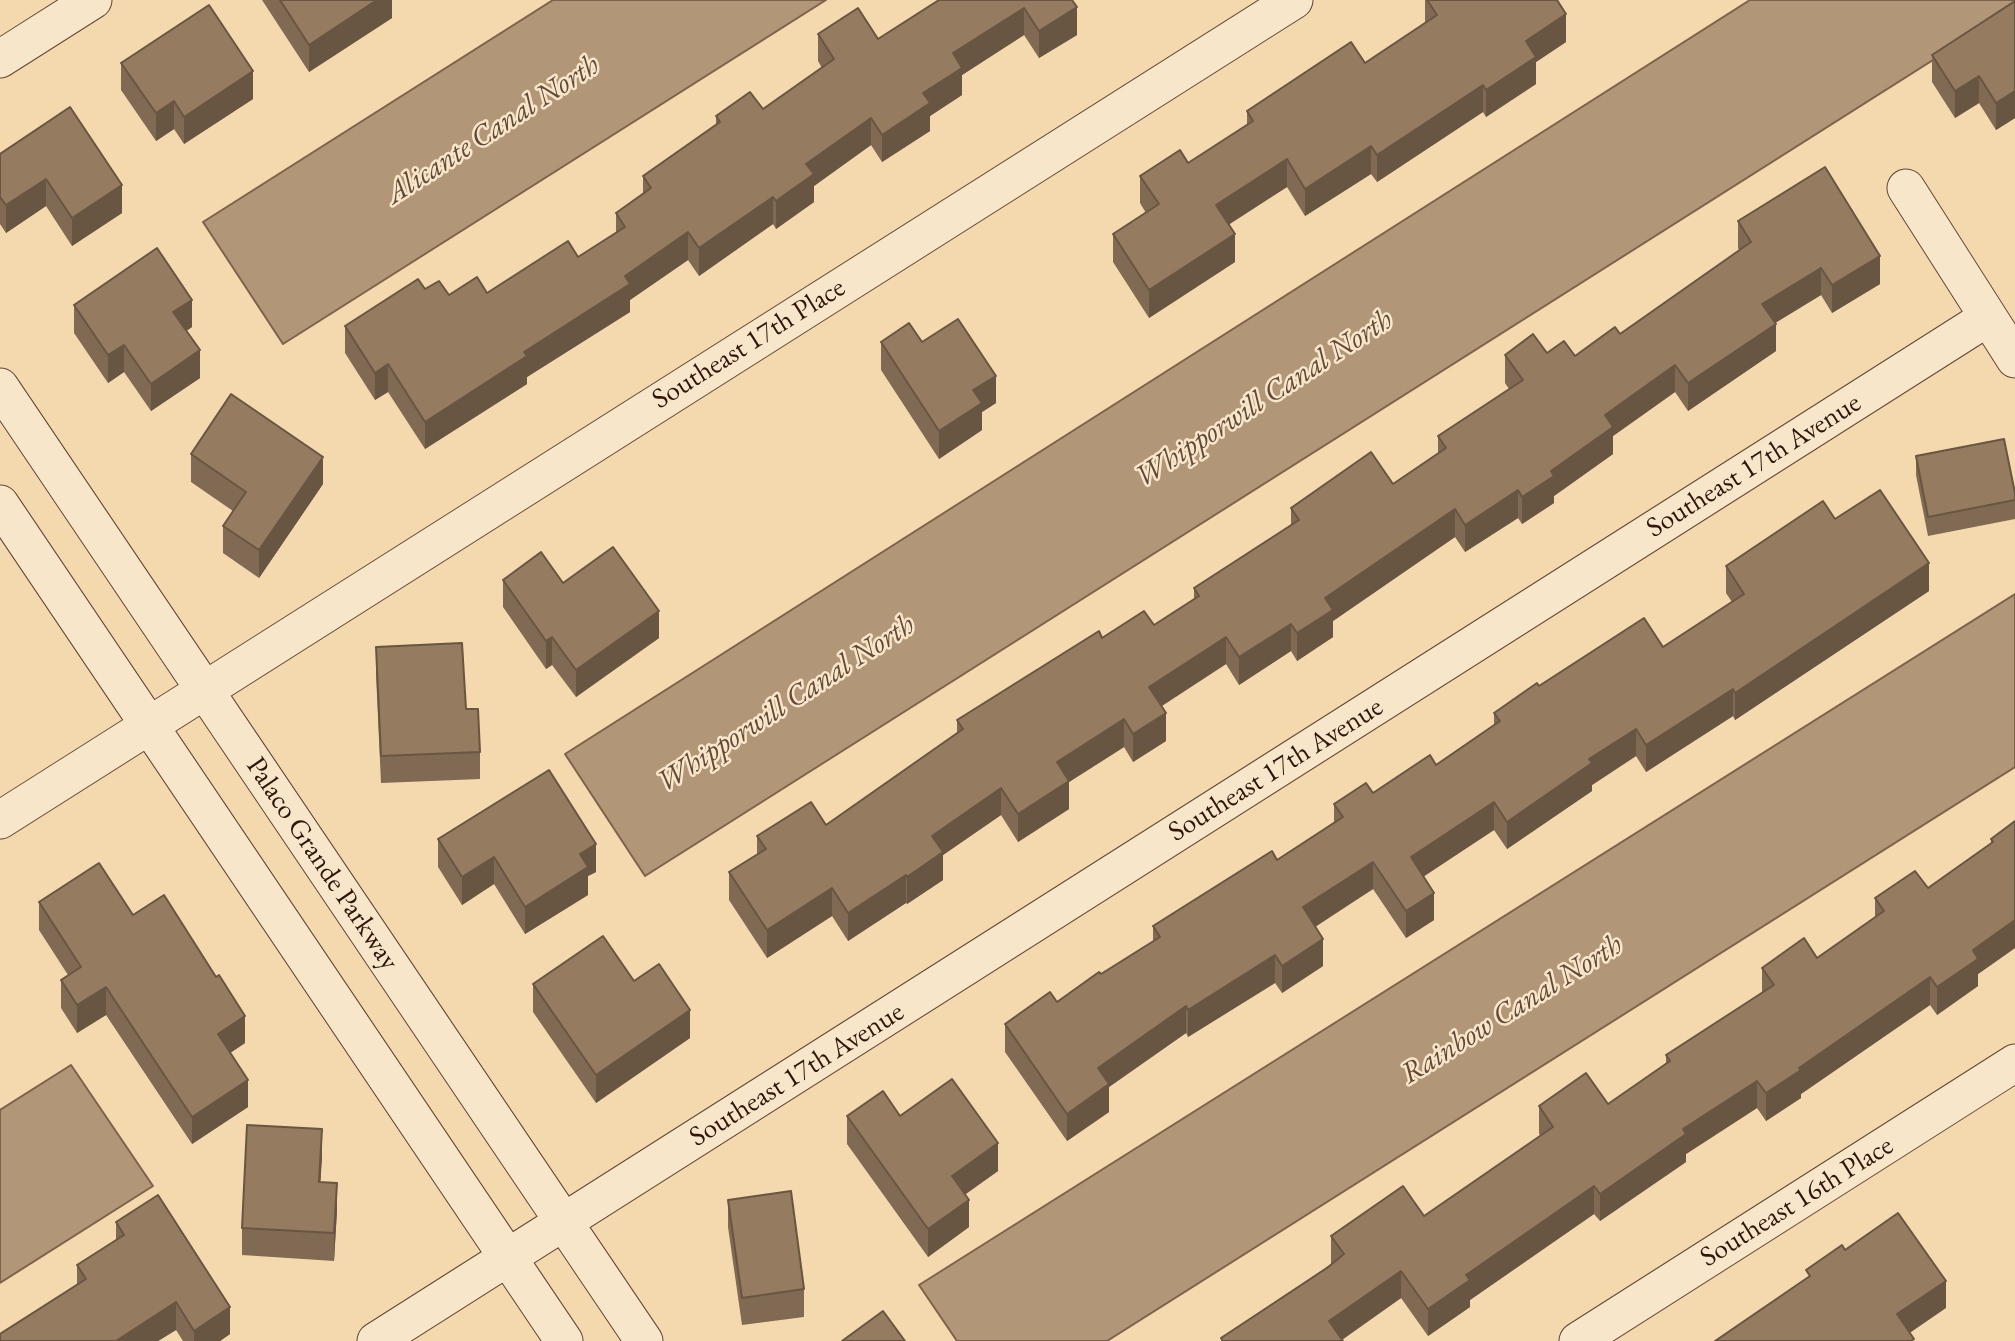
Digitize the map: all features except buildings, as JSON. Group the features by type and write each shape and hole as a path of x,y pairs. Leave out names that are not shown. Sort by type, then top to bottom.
{"street":[{"path":"0,59 93,0"},
{"name":"Southeast 17th Place","path":"149,725 1294,0"},
{"path":"1906,188 2015,359"},
{"name":"Southeast 17th Avenue","path":"508,1258 1987,318"},
{"name":"Palaco Grande Parkway","path":"0,387 644,1341"},
{"path":"0,504 564,1341"},
{"path":"0,820 149,725"},
{"name":"Southeast 16th Place","path":"1578,1341 2015,1063"},
{"path":"376,1341 508,1258"}],"water":[{"name":"Alicante Canal North","path":"553,0 826,0 283,344 203,222"},
{"name":"Whipporwill Canal North","path":"1750,0 2015,0 2015,8 645,876 565,754"},
{"name":"Rainbow Canal North","path":"2015,594 2015,767 1107,1341 957,1341 919,1285"},
{"path":"71,1065 153,1186 0,1283 0,1110"}]}
